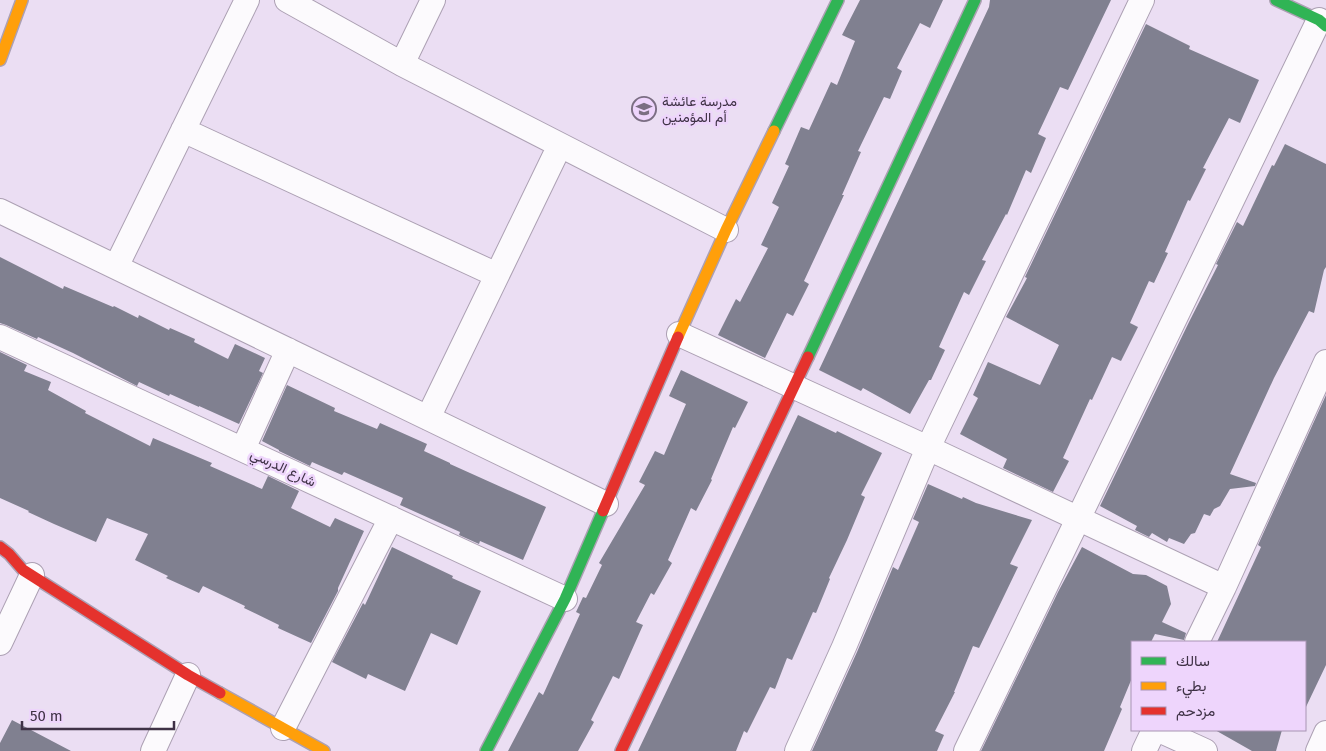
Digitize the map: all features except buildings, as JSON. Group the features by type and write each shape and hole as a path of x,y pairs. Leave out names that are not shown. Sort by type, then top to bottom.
{"street":[{"path":"0,60 22,0"},
{"path":"116,267 247,0"},
{"path":"287,0 402,64 726,230"},
{"path":"402,64 433,0"},
{"path":"486,751 565,599 726,230 838,0"},
{"path":"620,751 794,387 975,0"},
{"path":"797,751 844,647 928,448 1142,0"},
{"path":"966,751 1323,23 1276,0"},
{"path":"183,130 496,275"},
{"path":"428,418 560,145"},
{"path":"0,211 606,504"},
{"path":"679,334 1079,518 1224,587"},
{"name":"شارع الدرسي","path":"0,337 565,599"},
{"path":"243,449 288,350"},
{"path":"1197,641 1326,362"},
{"path":"283,728 391,518"},
{"path":"0,547 27,572 188,675 324,751"},
{"path":"8,568 27,572"},
{"path":"0,643 27,572"},
{"path":"153,751 188,675"},
{"path":"1144,751 1154,731"},
{"path":"1160,731 1205,751"},
{"path":"1318,751 1326,733"}],"traffic: fast":[{"path":"774,131 838,0"},
{"path":"808,357 975,0"},
{"path":"1276,0 1319,20 1326,26"},
{"path":"486,751 565,599 603,511"}],"traffic: slow":[{"path":"0,60 22,0"},
{"path":"678,337 726,230 774,131"},
{"path":"220,693 324,751"}],"traffic: jam":[{"path":"603,511 678,337"},
{"path":"621,751 808,357"},
{"path":"0,547 23,570 188,675 220,693"}],"place":[{"name":"مدرسة عائشة أم المؤمنين","path":"644,109"}]}
